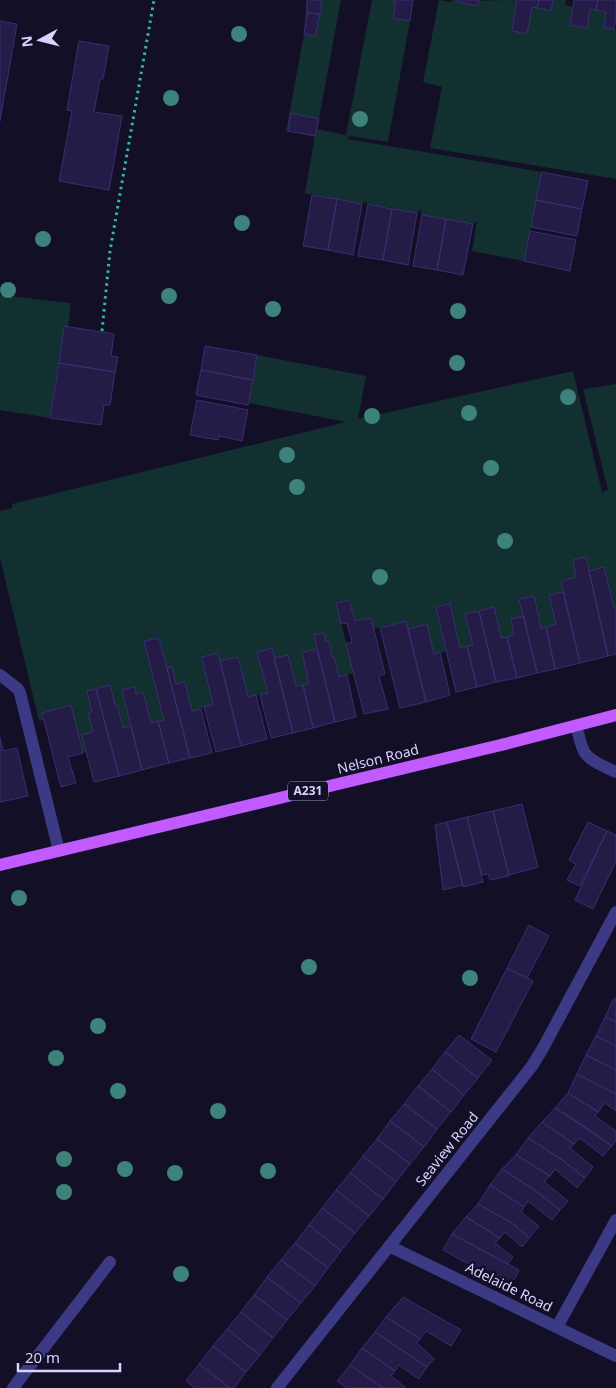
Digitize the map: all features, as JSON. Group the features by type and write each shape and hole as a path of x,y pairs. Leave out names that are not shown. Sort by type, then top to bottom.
{"main road":[{"name":"Nelson Road","path":"0,865 509,743 616,715"}],"street":[{"path":"0,675 18,689 20,693 59,851"},
{"path":"576,726 585,754 616,772"},
{"name":"Seaview Road","path":"277,1388 535,1062 616,912"},
{"path":"557,1326 616,1220"},
{"name":"Adelaide Road","path":"389,1246 616,1356"},
{"path":"14,1388 110,1262"}],"path":[{"path":"102,331 110,251 154,0"}],"green space":[{"path":"307,0 341,0 317,129 346,135 372,0 394,0 394,3 396,3 393,18 410,21 388,142 349,136 348,139 542,172 524,261 472,251 477,221 473,224 422,215 420,209 417,213 368,204 365,201 362,204 305,193 315,136 286,131 304,34"},
{"path":"439,0 451,2 452,0 517,0 512,31 527,34 532,7 550,11 553,0 566,0 565,5 573,7 570,25 587,28 590,9 606,12 604,27 616,29 616,179 430,148 442,87 423,82"},
{"path":"0,295 71,303 68,327 64,327 50,418 0,410"},
{"path":"257,355 366,376 358,419 573,371 602,492 608,490 583,389 616,384 616,608 614,608 604,567 589,571 586,557 573,560 576,577 561,580 563,592 549,595 556,624 541,628 534,596 524,616 511,620 514,635 501,638 493,607 465,614 473,645 460,648 449,604 436,607 446,651 434,654 427,624 408,629 405,621 373,629 370,618 355,621 349,600 336,604 354,673 339,677 334,658 332,658 329,641 326,642 324,633 314,635 317,649 302,653 309,683 296,686 288,655 274,658 272,648 257,652 268,693 248,697 238,657 220,661 218,653 202,658 213,705 192,711 185,682 176,684 172,668 167,668 159,638 145,641 164,720 151,723 143,692 136,694 134,687 122,690 131,726 123,728 110,685 87,691 92,712 88,714 93,732 87,752 83,753 71,706 42,713 44,720 39,721 0,558 0,511 12,508 12,504 346,422 249,403"}],"building":[{"path":"307,0 321,0 321,14 307,13"},
{"path":"394,0 413,0 410,21 393,18 396,3 394,3"},
{"path":"458,0 479,0 478,6 457,2"},
{"path":"517,0 539,0 537,8 532,7 527,34 512,31"},
{"path":"539,0 553,0 551,11 537,8"},
{"path":"574,0 598,0 596,10 590,9 587,28 570,25"},
{"path":"598,0 616,0 614,29 604,27 606,12 596,10"},
{"path":"307,13 320,14 315,36 304,34"},
{"path":"0,21 17,24 0,121"},
{"path":"79,41 109,46 94,112 122,116 109,190 59,181 72,111 67,110"},
{"path":"291,113 319,119 315,136 288,131"},
{"path":"542,172 588,181 582,209 536,200"},
{"path":"312,195 337,199 328,250 303,246"},
{"path":"337,199 362,204 353,255 328,250"},
{"path":"536,200 582,209 577,236 531,227"},
{"path":"368,204 392,209 383,260 358,256"},
{"path":"392,209 417,213 408,265 383,260"},
{"path":"422,215 446,219 437,270 413,266"},
{"path":"446,219 473,224 463,275 437,270"},
{"path":"530,231 576,240 570,271 524,261"},
{"path":"64,326 114,334 111,356 118,357 115,372 59,363"},
{"path":"205,346 257,355 253,380 201,370"},
{"path":"59,363 115,372 110,405 104,405 101,425 50,418"},
{"path":"201,370 253,380 248,405 196,395"},
{"path":"197,400 248,410 242,441 219,436 218,440 190,435"},
{"path":"586,557 608,656 580,663 561,581 576,577 573,560"},
{"path":"604,567 614,608 616,608 616,654 608,656 589,571"},
{"path":"563,592 580,663 555,669 546,627 556,624 549,595"},
{"path":"534,596 541,628 546,627 555,669 537,673 519,599"},
{"path":"349,600 355,621 371,618 385,674 379,676 388,709 364,714 346,644 352,642 347,623 341,624 336,603"},
{"path":"450,604 460,648 467,646 477,687 456,692 436,607"},
{"path":"494,607 501,638 507,637 517,678 496,682 479,611"},
{"path":"479,611 496,682 477,687 467,646 473,645 465,614"},
{"path":"524,616 537,673 517,678 507,637 514,635 511,619"},
{"path":"406,621 426,702 400,708 380,628"},
{"path":"427,624 434,654 440,652 450,695 426,702 408,629"},
{"path":"324,633 326,642 329,641 332,658 334,657 339,677 347,675 356,717 335,722 314,635"},
{"path":"159,638 190,758 169,763 158,721 164,720 144,641"},
{"path":"272,648 293,733 271,738 260,695 268,693 257,652"},
{"path":"317,649 335,722 313,728 303,685 309,683 302,652"},
{"path":"218,653 241,746 216,752 204,707 213,705 202,657"},
{"path":"288,655 296,686 303,685 313,728 293,733 274,658"},
{"path":"238,657 248,697 256,695 267,739 241,746 220,661"},
{"path":"172,667 176,684 185,682 192,711 201,709 212,753 190,758 167,668"},
{"path":"110,685 123,728 131,726 142,770 119,776 96,689"},
{"path":"135,687 136,694 143,692 151,723 158,721 169,763 142,770 122,690"},
{"path":"96,689 119,776 94,782 82,735 93,732 88,713 92,712 87,691"},
{"path":"71,705 83,753 68,757 76,783 61,787 42,713"},
{"path":"0,738 3,751 17,748 28,796 0,802"},
{"path":"522,804 538,867 509,875 493,811"},
{"path":"493,811 509,876 490,880 488,874 482,875 467,817"},
{"path":"467,817 483,882 463,887 447,822"},
{"path":"447,822 463,885 443,890 435,825"},
{"path":"588,822 607,831 580,886 567,880 576,864 569,860"},
{"path":"607,831 616,835 616,861 593,909 575,900"},
{"path":"529,925 549,936 527,978 507,968"},
{"path":"507,968 533,981 496,1052 471,1039"},
{"path":"614,998 616,999 616,1022 605,1017"},
{"path":"605,1017 616,1022 616,1046 596,1036"},
{"path":"459,1035 492,1060 478,1078 445,1052"},
{"path":"596,1036 616,1046 616,1070 586,1055"},
{"path":"445,1052 478,1078 464,1095 432,1069"},
{"path":"586,1055 616,1070 616,1094 577,1074"},
{"path":"432,1069 464,1095 451,1112 418,1086"},
{"path":"577,1074 616,1094 616,1111 605,1103 598,1112 568,1093"},
{"path":"418,1086 451,1112 437,1129 404,1104"},
{"path":"568,1093 598,1112 595,1116 616,1131 616,1140 612,1146 555,1108"},
{"path":"404,1104 437,1129 424,1147 390,1121"},
{"path":"555,1108 612,1146 603,1156 580,1138 574,1144 542,1122"},
{"path":"390,1121 424,1147 410,1164 377,1139"},
{"path":"542,1122 574,1144 570,1148 593,1167 585,1178 562,1160 528,1138"},
{"path":"528,1138 562,1160 585,1178 577,1188 555,1169 550,1176 516,1155"},
{"path":"377,1139 410,1164 396,1182 363,1156"},
{"path":"516,1155 550,1176 544,1182 568,1201 560,1210 536,1191 502,1169"},
{"path":"363,1156 396,1182 383,1199 350,1173"},
{"path":"502,1169 536,1191 560,1210 552,1220 528,1201 524,1207 490,1185"},
{"path":"350,1173 383,1199 369,1216 336,1190"},
{"path":"490,1185 524,1207 521,1212 539,1226 529,1238 512,1223 478,1204"},
{"path":"336,1190 369,1216 355,1233 322,1208"},
{"path":"478,1204 512,1223 529,1238 522,1247 505,1232 500,1238 466,1217"},
{"path":"322,1208 355,1233 341,1251 309,1225"},
{"path":"466,1217 500,1238 495,1243 513,1257 508,1264 452,1234"},
{"path":"309,1225 341,1251 328,1268 295,1243"},
{"path":"452,1234 519,1270 510,1287 443,1250"},
{"path":"295,1243 328,1268 315,1286 281,1260"},
{"path":"281,1260 315,1286 301,1303 267,1277"},
{"path":"267,1277 301,1303 287,1320 254,1295"},
{"path":"254,1295 287,1320 273,1338 241,1312"},
{"path":"403,1297 461,1330 451,1346 426,1331 420,1339 386,1317"},
{"path":"241,1312 273,1338 260,1355 227,1329"},
{"path":"386,1317 420,1339 417,1343 434,1359 427,1367 375,1332"},
{"path":"227,1329 260,1355 246,1372 213,1346"},
{"path":"375,1332 427,1367 419,1379 399,1365 395,1371 362,1348"},
{"path":"213,1346 246,1372 234,1388 230,1388 199,1364"},
{"path":"362,1348 395,1371 391,1376 406,1388 383,1388 350,1365"},
{"path":"199,1364 230,1388 195,1388 186,1381"},
{"path":"350,1365 383,1388 347,1388 337,1381"}]}
